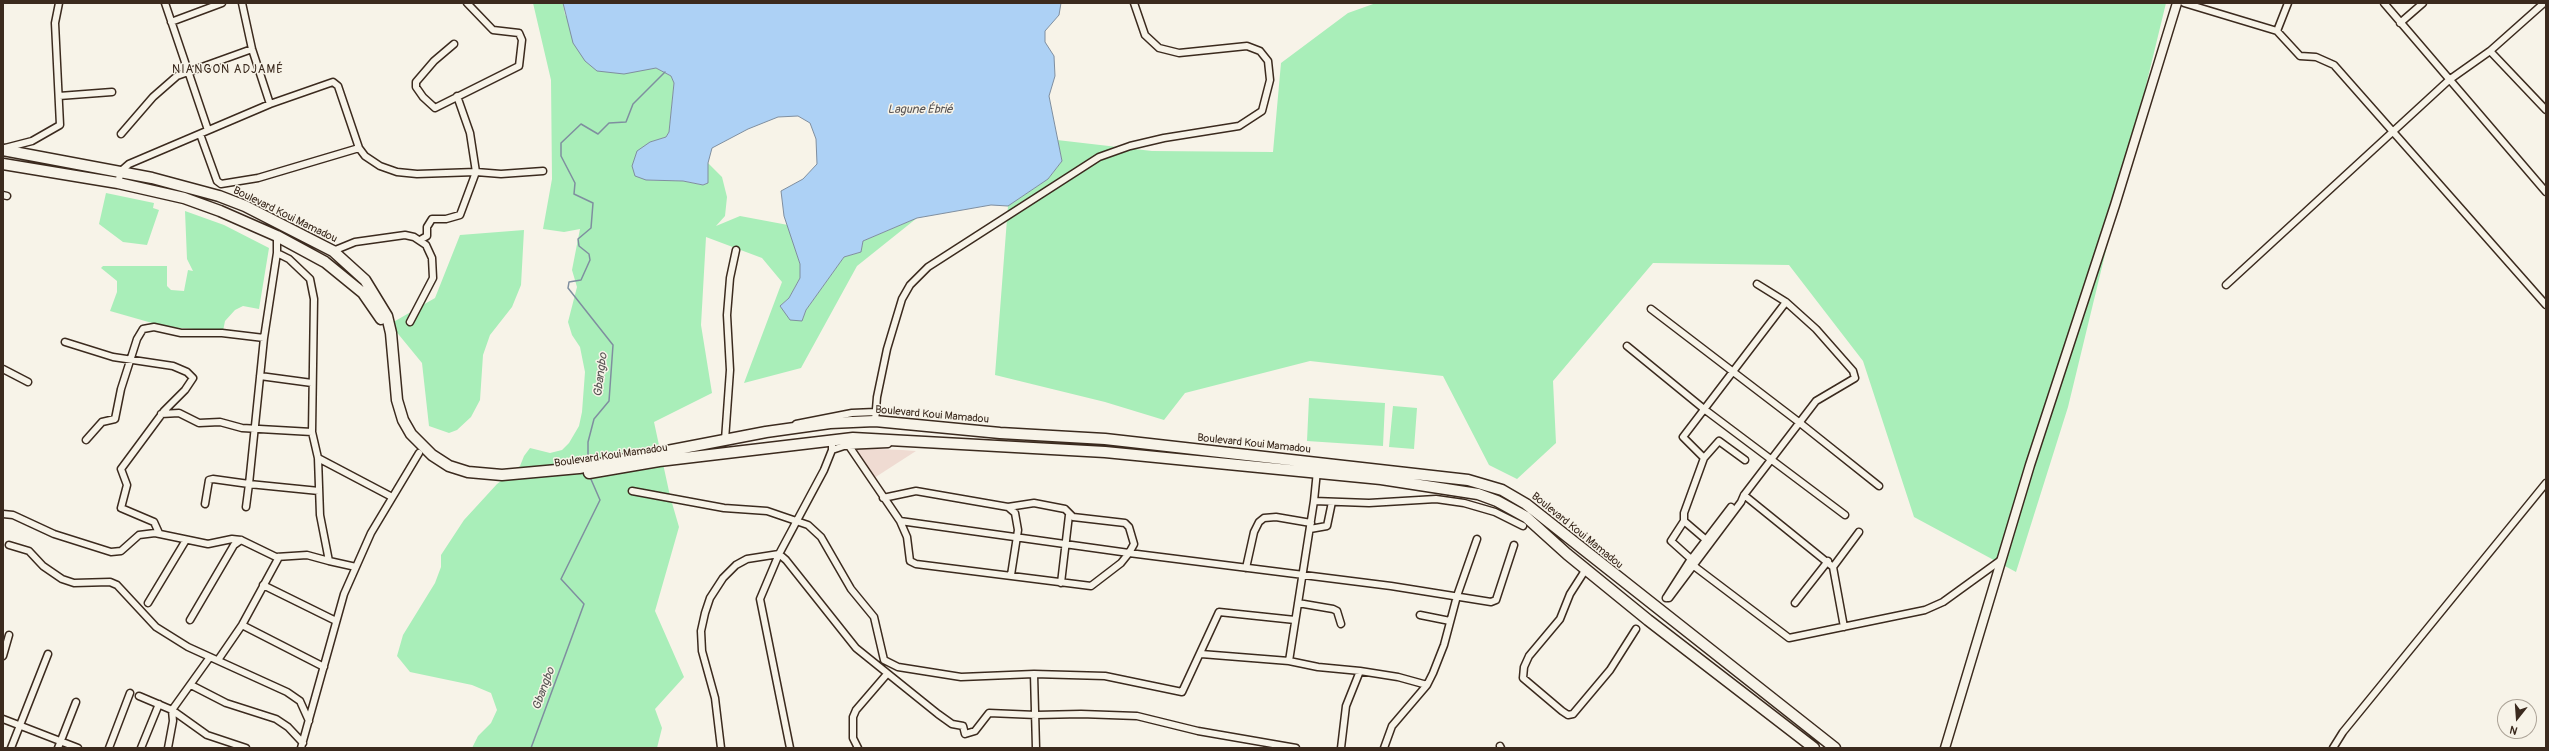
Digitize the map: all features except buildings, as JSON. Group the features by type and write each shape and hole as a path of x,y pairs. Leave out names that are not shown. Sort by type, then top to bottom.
{"main road":[{"name":"Boulevard Koui Mamadou","path":"3,149 121,171 219,196 245,206 333,251 365,280 379,301 391,333 394,380 399,406 411,434 428,451 449,466 468,472 487,475 580,471"},
{"name":"Boulevard Koui Mamadou","path":"3,164 118,182 191,201 220,211 277,236 325,262 363,293 375,308 383,326 386,341 388,387 394,414 403,432 419,453 447,472 466,479 505,481 832,439 851,442 951,442 1106,452 1317,474 1353,476 1449,488 1484,496 1526,517 1648,620 1814,748"},
{"name":"Boulevard Koui Mamadou","path":"593,469 624,458 766,432 875,417 1000,433 1105,440 1318,462 1468,480 1502,490 1526,504 1592,558 1834,748"},
{"path":"851,442 853,421"},
{"path":"1814,748 1822,738"}],"street":[{"path":"3,149 32,141 58,128 61,120 55,23 59,3"},
{"path":"165,3 208,130"},
{"path":"171,22 222,3"},
{"path":"242,3 252,49 270,104"},
{"path":"454,44 434,61 416,82 420,92 435,108 457,96 511,72 519,66 521,55 519,33 493,30 467,3"},
{"path":"766,432 805,421 875,417 887,349 902,299 910,285 928,267 1099,158 1130,146 1239,126 1262,111 1270,80 1268,61 1260,50 1247,46 1179,53 1159,48 1145,35 1134,3"},
{"path":"1945,748 2001,560 2177,3"},
{"path":"2184,3 2277,31 2300,56 2316,57 2334,66 2546,305"},
{"path":"2277,31 2288,3"},
{"path":"2384,3 2546,192"},
{"path":"2400,23 2424,3"},
{"path":"2226,284 2449,80 2490,52 2544,3"},
{"path":"121,134 172,79 189,71 252,49"},
{"path":"2490,52 2546,110"},
{"path":"118,182 121,171 129,164 270,104 333,82 338,86 359,148 365,156 380,166 397,172 439,175 476,172 501,174 543,171"},
{"path":"59,96 112,92"},
{"path":"420,240 427,236 427,227 432,219 446,219 460,215 476,172 470,133 457,96"},
{"path":"200,134 217,181 220,184 258,178 359,148"},
{"path":"333,251 355,242 405,234 420,240 431,251 433,278 410,322"},
{"path":"246,507 264,338 277,252 277,236"},
{"path":"725,440 730,370 727,315 730,278 736,250"},
{"path":"277,252 290,259 310,279 314,299 312,432 318,458 320,515 329,562"},
{"path":"1744,495 1741,502 1691,562 1666,598 1669,598 1691,562 1705,539 1744,495 1770,458 1819,398 1849,383 1855,375 1830,342 1786,302 1757,284"},
{"path":"1704,458 1683,437 1786,302"},
{"path":"1651,309 1800,423 1879,486"},
{"path":"86,440 102,422 115,419 121,389 139,335 147,327 181,333 222,333 264,338"},
{"path":"65,342 130,361 173,366 187,372 193,378 185,390 174,398 120,472 127,484 121,508 154,522 159,533"},
{"path":"1627,346 1704,409 1845,515"},
{"path":"3,369 28,382"},
{"path":"260,376 312,383"},
{"path":"162,414 179,413 199,423 220,422 255,428 312,432"},
{"path":"790,748 760,599 779,554 824,470 832,450 832,439"},
{"path":"1744,460 1719,441 1704,458 1684,513 1684,521 1670,541 1691,562 1789,638 1925,610 1943,602 2001,560"},
{"path":"832,450 851,442 883,498 900,521 907,537 910,561 916,564 1011,575 1061,583 1095,585 1129,554 1134,541 1129,528 1125,523 1080,518 1069,514 1065,509 1034,503 1008,507 916,491 883,498"},
{"path":"302,745 336,621 356,567 371,533 419,453"},
{"path":"318,458 392,497"},
{"path":"1289,661 1314,501 1318,462"},
{"path":"205,504 209,480 319,491"},
{"path":"2333,748 2343,732 2546,483"},
{"path":"632,491 724,508 767,512 797,520 812,527 821,537 854,593 874,617 880,650 888,663 961,677 1034,674 1114,677 1182,692 1201,654 1215,617 1220,612 1295,620"},
{"path":"1744,495 1828,560 1834,567 1844,627"},
{"path":"1314,501 1369,503 1436,499 1464,503 1495,512 1523,526"},
{"path":"1246,568 1254,532 1259,522 1264,518 1276,517 1310,526 1327,526 1332,502"},
{"path":"1008,507 1015,513 1018,530 1011,575"},
{"path":"3,514 13,515 54,534 111,552 121,552 139,535 159,533 208,544 232,539 241,540 279,558 307,555 329,562 356,567"},
{"path":"1061,583 1069,514"},
{"path":"900,521 1129,554 1302,575 1494,601 1514,545"},
{"path":"1684,521 1705,539"},
{"path":"1834,567 1860,532"},
{"path":"1384,748 1392,726 1427,685 1444,645 1457,596 1477,539"},
{"path":"148,603 186,540"},
{"path":"190,620 234,545 241,540"},
{"path":"8,545 29,551 43,566 62,579 74,583 110,582 117,585 156,627 210,657 287,692 300,701 309,720"},
{"path":"722,748 715,698 702,651 701,632 705,613 710,598 723,578 736,565 747,559 779,554 786,560 856,648 938,714 952,724 963,726 965,734 975,731 989,713 1137,716 1198,731 1296,748"},
{"path":"218,660 242,625 279,558"},
{"path":"1795,603 1828,560"},
{"path":"1586,568 1570,594 1560,619 1529,656 1524,668 1523,678 1562,711 1568,714 1573,714 1610,670 1636,629"},
{"path":"263,585 336,621"},
{"path":"1298,603 1333,609 1337,611 1341,624"},
{"path":"1420,615 1450,621"},
{"path":"242,625 324,667"},
{"path":"3,656 9,635"},
{"path":"11,748 48,654"},
{"path":"1201,654 1289,661 1318,667 1398,676 1427,685"},
{"path":"168,748 173,721 172,710 210,657"},
{"path":"1341,748 1346,706 1360,671"},
{"path":"858,748 853,738 853,717 856,710 887,674"},
{"path":"1034,674 1036,748"},
{"path":"191,684 226,703 276,719 288,727 302,745"},
{"path":"109,748 130,693"},
{"path":"139,696 172,710 206,735 246,748"},
{"path":"60,745 76,702"},
{"path":"141,748 159,704"},
{"path":"3,719 60,745 78,748"}],"shaded area":[{"path":"853,448 902,450 916,451 871,480"}],"green space":[{"path":"533,3 563,3 565,15 640,70 656,68 671,76 674,83 669,132 666,137 650,142 646,180 683,181 703,185 708,183 708,163 722,177 727,197 725,216 716,226 740,216 788,225 800,264 800,278 789,298 780,306 802,321 806,310 844,257 861,252 863,241 917,218 857,266 801,368 744,383 782,282 762,258 706,237 701,325 712,393 654,422 670,496 679,527 655,611 684,677 655,709 662,728 657,748 472,748 478,736 491,723 497,710 491,693 472,685 410,672 397,656 403,635 435,583 441,567 441,555 464,520 497,484 520,466 524,456 530,448 550,453 562,450 569,443 579,426 582,412 585,372 580,347 572,335 568,322 577,287 572,270 580,229 564,232 543,229 552,179 551,80"},
{"path":"1376,3 2166,3 2068,407 2016,572 1914,517 1863,361 1789,265 1653,263 1553,381 1556,443 1517,479 1489,465 1443,376 1310,361 1185,393 1164,420 1105,402 995,375 1008,206 1048,179 1062,161 1057,140 1152,151 1273,152 1281,63 1348,13"},
{"path":"106,193 154,203 153,208 159,210 147,245 123,242 99,224"},
{"path":"185,211 224,225 269,248 259,309 243,306 235,310 225,321 223,331 166,327 110,311 117,292 117,281 101,268 103,266 167,266 167,286 171,290 184,291 188,270 193,271 187,259"},
{"path":"524,230 521,285 512,307 490,335 483,355 480,400 471,417 457,430 449,433 429,426 422,363 390,324 435,298 460,235"},
{"path":"1309,398 1385,403 1383,446 1307,441"},
{"path":"1393,406 1417,408 1414,449 1389,447"}],"water":[{"name":"Lagune Ébrié","path":"563,3 1061,3 1059,15 1045,31 1045,42 1054,56 1055,76 1049,96 1062,161 1048,179 1008,206 991,205 917,218 863,241 861,252 844,257 806,310 802,321 790,320 780,306 789,298 800,278 800,264 784,216 781,191 803,179 817,164 816,139 810,123 798,116 778,117 748,129 712,148 708,163 708,183 703,185 683,181 646,180 635,176 632,166 637,151 650,142 666,137 669,132 674,83 671,76 656,68 624,74 597,71 585,61 573,43"}],"waterway":[{"name":"Gbangbo","path":"588,462 588,442 594,419 609,401 613,345 568,288 569,282 581,280 590,260 589,254 579,246 578,239 591,228 593,203 574,194 575,183 561,156 561,143 581,124 598,134 609,123 626,122 633,104 665,72"},
{"name":"Gbangbo","path":"531,748 584,604 561,579 600,500 590,477"}],"district":[{"name":"NIANGON ADJAMÉ","path":"228,70"}]}
